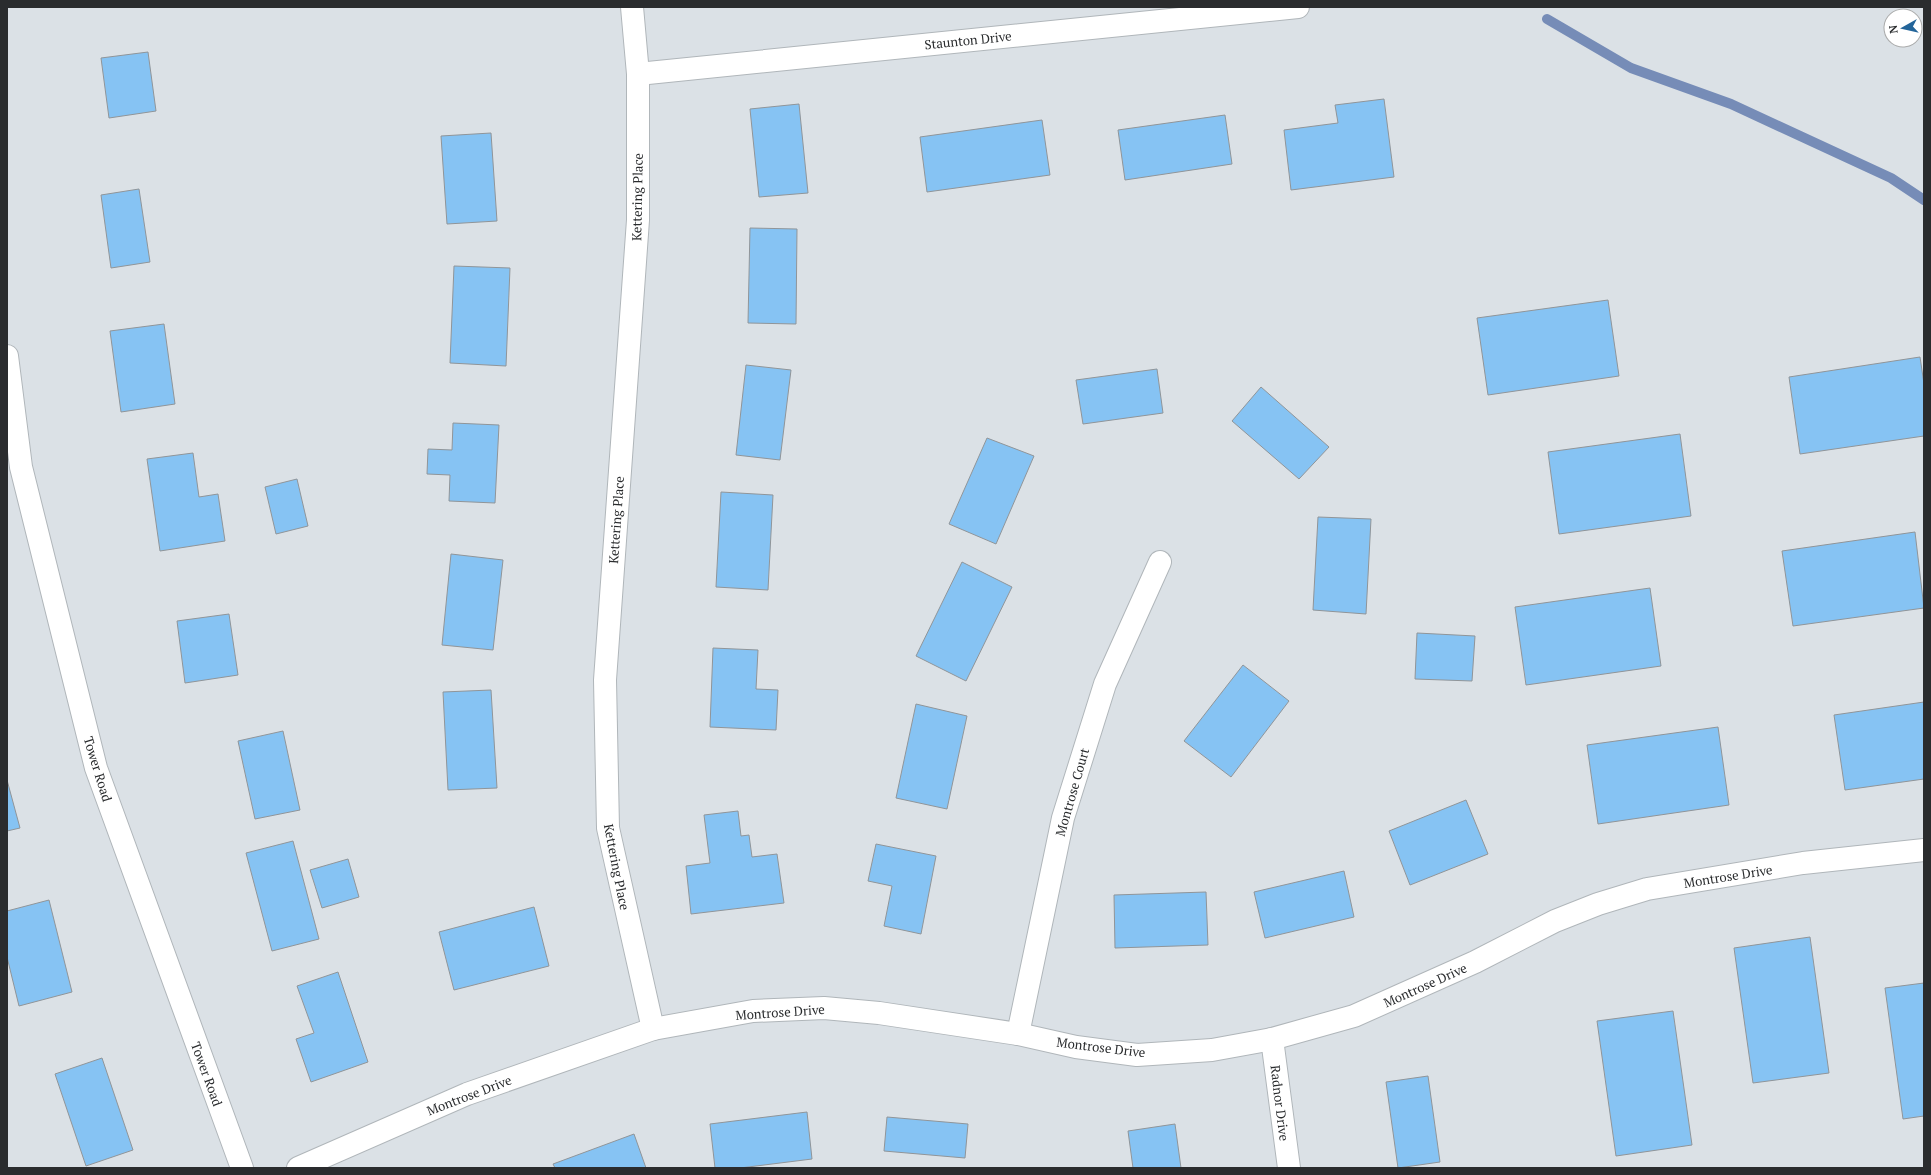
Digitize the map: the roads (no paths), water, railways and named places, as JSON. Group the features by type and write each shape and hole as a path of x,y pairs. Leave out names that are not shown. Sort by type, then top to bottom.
{"street":[{"name":"Kettering Place","path":"632,7 638,74 638,220 605,680 608,828 653,1029"},
{"name":"Staunton Drive","path":"638,74 1298,7"},
{"name":"Tower Road","path":"7,356 21,467 96,768 242,1168"},
{"name":"Montrose Court","path":"1018,1034 1062,818 1104,684 1160,562"},
{"name":"Montrose Drive","path":"298,1168 467,1094 653,1029 753,1011 824,1008 879,1013 1018,1034 1076,1047 1136,1055 1212,1050 1272,1038 1354,1016 1476,962 1555,921 1598,904 1647,889 1803,863 1924,850"},
{"name":"Radnor Drive","path":"1272,1038 1289,1168"}],"waterway":[{"path":"1547,19 1631,68 1731,104 1891,178 1924,200"}]}
